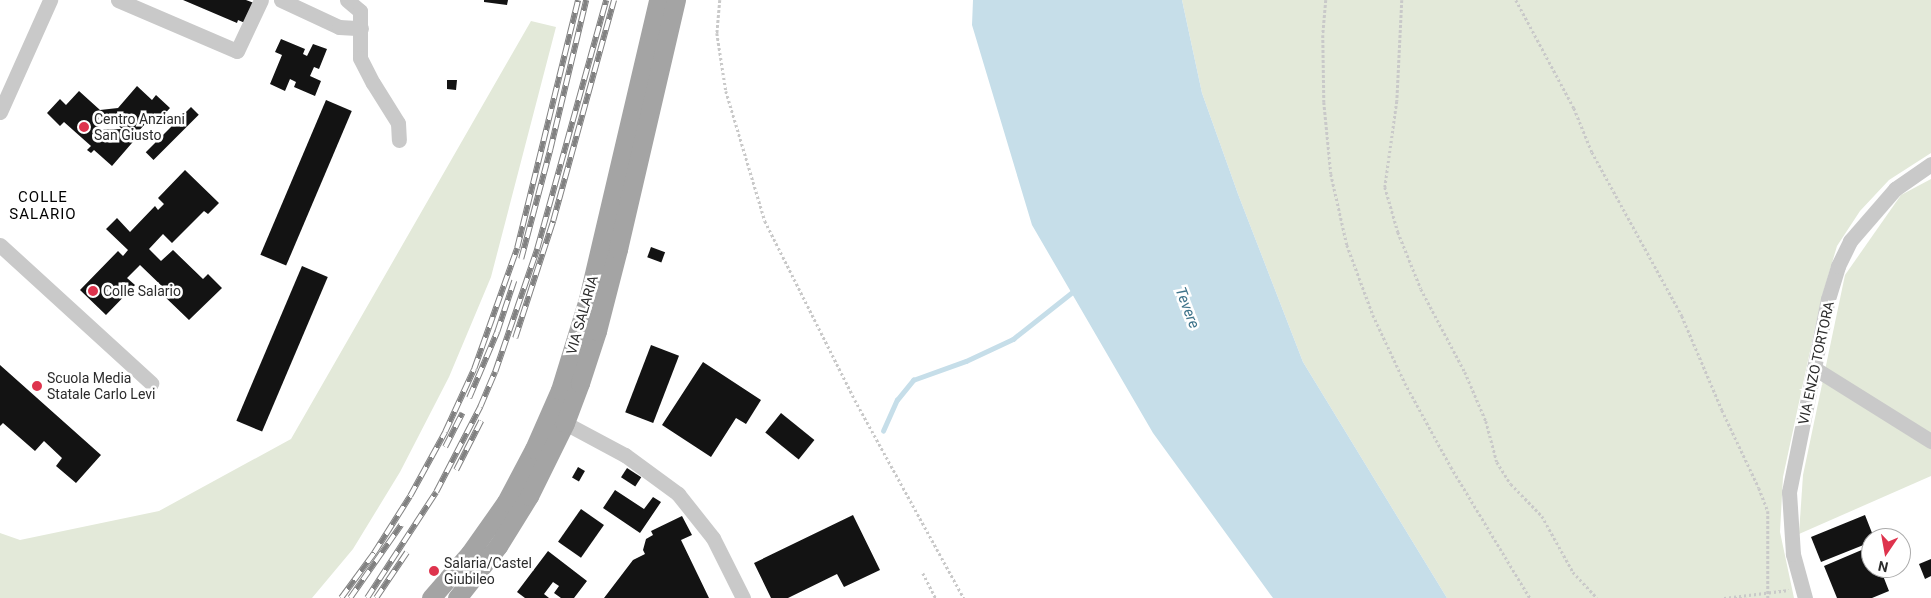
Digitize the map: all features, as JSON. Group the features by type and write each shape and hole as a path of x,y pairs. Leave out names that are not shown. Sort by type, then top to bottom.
{"main road":[{"name":"VIA SALARIA","path":"431,598 470,553 506,502 534,449 560,390 593,282 658,0"},
{"name":"VIA SALARIA","path":"457,598 488,560 518,515 542,473 565,423 586,366 604,304 676,0"}],"street":[{"path":"0,112 50,0"},
{"path":"118,0 238,51 261,0"},
{"path":"281,0 339,27 361,28"},
{"path":"347,0 360,11 361,61 398,123 398,140"},
{"name":"VIA ENZO TORTORA","path":"1804,593 1793,554 1789,492 1828,299 1838,266 1850,241 1894,189 1931,164"},
{"path":"0,245 151,383"},
{"path":"1814,368 1931,441"},
{"path":"565,423 625,455 678,494 713,538 743,598"}],"path":[{"path":"720,0 718,33 726,91 765,221 855,400 964,598"},
{"path":"1326,0 1323,35 1324,102 1331,174 1347,245 1373,315 1405,383 1451,467 1530,598"},
{"path":"1402,0 1397,102 1385,187 1398,232 1421,289 1465,372 1486,421 1497,462 1511,484 1542,516 1573,572 1597,598"},
{"path":"1516,0 1574,108 1592,152 1682,316 1722,410 1760,488 1768,511 1768,598"},
{"path":"923,573 936,598"},
{"path":"1724,598 1768,592 1804,593"}],"green space":[{"path":"1182,0 1931,0 1931,153 1889,180 1860,211 1837,246 1821,300 1783,477 1780,532 1794,598 1447,598 1303,362 1238,194 1202,93"},
{"path":"531,21 556,27 491,277 449,377 400,472 353,549 312,598 0,598 0,533 20,540 159,511 291,439"},
{"path":"1931,179 1931,476 1799,534 1803,475 1845,275 1901,195"}],"water":[{"name":"Tevere","path":"973,0 1182,0 1202,93 1238,194 1303,362 1447,598 1273,598 1153,433 1032,225 972,25"}],"building":[{"path":"183,0 246,0 254,3 245,23 238,20 237,23"},
{"path":"484,0 508,0 507,5 484,2"},
{"path":"281,39 305,49 303,54 307,56 313,44 327,49 319,69 314,67 310,76 321,81 315,96 294,87 296,82 290,79 285,91 270,84 282,55 275,52"},
{"path":"447,80 457,80 456,90 447,89"},
{"name":"Centro Anziani San Giusto","path":"137,86 152,100 156,95 170,108 160,119 154,114 112,166 94,150 91,153 87,150 91,146 64,122 60,126 47,113 60,99 66,105 79,91 100,110 118,108","holes":["108,116 122,129 95,130"]},
{"path":"326,100 352,111 286,266 260,255"},
{"path":"191,107 199,115 154,160 146,152"},
{"path":"185,170 219,203 208,214 204,211 172,243 163,234 149,249 161,261 173,250 203,279 208,274 222,288 189,320 163,295 167,291 140,265 127,278 135,285 106,315 80,290 118,251 123,256 128,250 106,229 117,218 130,232 155,206 158,210 164,204 158,198"},
{"path":"651,247 665,252 661,262 647,257"},
{"path":"302,266 328,277 262,432 236,421"},
{"path":"651,345 679,356 653,423 625,412"},
{"path":"703,362 761,400 746,424 736,418 711,457 662,425"},
{"path":"0,365 101,455 76,483 56,466 62,458 44,441 35,451 3,423 0,426"},
{"path":"781,413 814,440 799,459 765,432"},
{"path":"578,467 585,471 579,481 572,477"},
{"path":"627,468 641,477 635,486 621,477"},
{"path":"615,490 644,509 653,497 661,502 640,533 603,508"},
{"path":"581,509 604,525 581,558 558,542"},
{"path":"853,515 880,570 844,587 837,574 788,598 771,598 754,563"},
{"path":"1865,515 1870,528 1861,528 1861,546 1821,562 1811,537"},
{"path":"682,516 692,535 681,540 709,598 604,598 633,560 645,554 643,550 646,539 653,535 651,531"},
{"path":"1861,550 1861,578 1884,578 1889,591 1872,598 1837,598 1824,566"},
{"path":"548,551 587,581 574,598 561,598 554,593 559,586 553,582 544,594 549,598 525,598 517,592"},
{"path":"1931,559 1931,576 1925,579 1919,564"}],"waterway":[{"path":"883,431 897,400 913,380 966,361 1013,339 1071,293"}],"railway":[{"path":"341,598 374,553 410,496 445,432 474,369 517,248 578,0"},
{"path":"521,259 550,150 586,0"},
{"path":"367,598 436,492 480,407 495,372 537,249 606,0"},
{"path":"515,338 553,221 614,0"},
{"path":"469,398 497,332 514,281"},
{"path":"445,447 462,413"},
{"path":"456,470 481,421"},
{"path":"350,598 401,525"},
{"path":"376,598 407,552"}],"place":[{"name":"Centro Anziani San Giusto","path":"84,127"},
{"name":"Colle Salario","path":"93,291"},
{"name":"Scuola Media Statale Carlo Levi","path":"37,386"},
{"name":"Salaria/Castel Giubileo","path":"434,571"}],"district":[{"name":"COLLE SALARIO","path":"43,206"}]}
